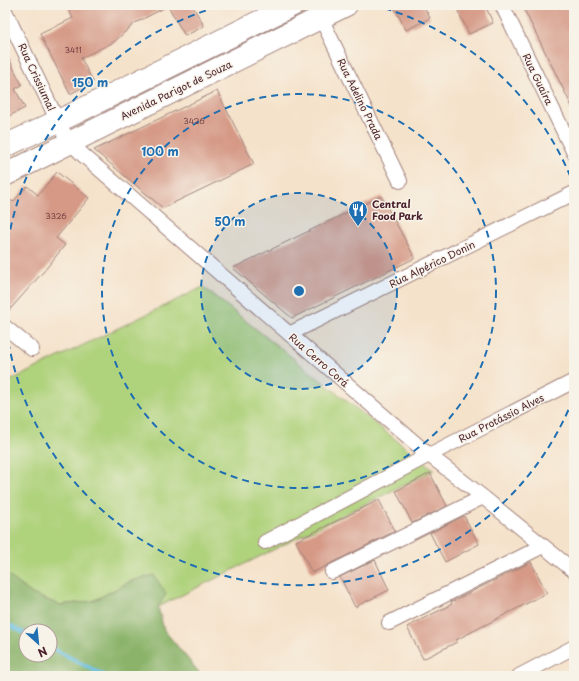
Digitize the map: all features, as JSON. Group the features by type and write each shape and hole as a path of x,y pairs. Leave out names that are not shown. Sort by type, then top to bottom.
{"main road":[{"path":"5,146 76,113 293,5"},
{"name":"Avenida Parigot de Souza","path":"5,175 346,5"},
{"path":"5,171 51,143 59,131 58,121"}],"street":[{"name":"Rua Guaíra","path":"502,5 574,153"},
{"name":"Rua Crissiumal","path":"5,10 64,134 70,142"},
{"name":"Rua Adelino Prada","path":"321,18 400,181"},
{"name":"Rua Cerro Corá","path":"70,142 83,155 429,455 574,571"},
{"name":"Rua Alpérico Donin","path":"289,334 574,194"},
{"path":"5,327 32,349"},
{"name":"Rua Protássio Alves","path":"265,542 429,455 574,382"},
{"path":"332,572 483,497"},
{"path":"388,623 543,546"},
{"path":"518,676 574,647"}],"green space":[{"path":"203,287 434,470 158,607 131,581 93,601 60,605 32,594 5,573 5,383"},
{"path":"5,573 32,594 60,605 93,601 131,581 154,575 166,594 158,607 164,630 202,676 11,676 5,672"}],"building":[{"path":"66,5 192,5 204,26 185,36 168,6 135,23 114,42 81,58 93,82 70,94 40,34 73,18"},
{"path":"393,5 423,5 430,18 406,30"},
{"path":"455,5 485,5 493,23 469,34"},
{"path":"522,5 570,5 574,13 574,111"},
{"path":"5,51 22,85 15,89 25,108 5,118"},
{"path":"217,91 254,164 163,208 94,150"},
{"path":"57,172 89,198 56,238 65,245 5,315 5,196 13,202 27,186 38,195"},
{"name":"Central Food Park","path":"381,196 415,258 292,318 233,268"},
{"path":"430,473 447,506 412,523 396,491"},
{"path":"379,500 395,531 312,573 296,541"},
{"path":"464,516 479,544 445,562 430,533"},
{"path":"375,560 389,590 355,607 340,577"},
{"path":"531,562 547,593 456,640 457,642 423,659 407,627 452,604 451,602"}],"waterway":[{"path":"5,623 18,630"},
{"path":"58,651 105,676"}],"place":[{"name":"Central Food Park","path":"358,227"}]}
